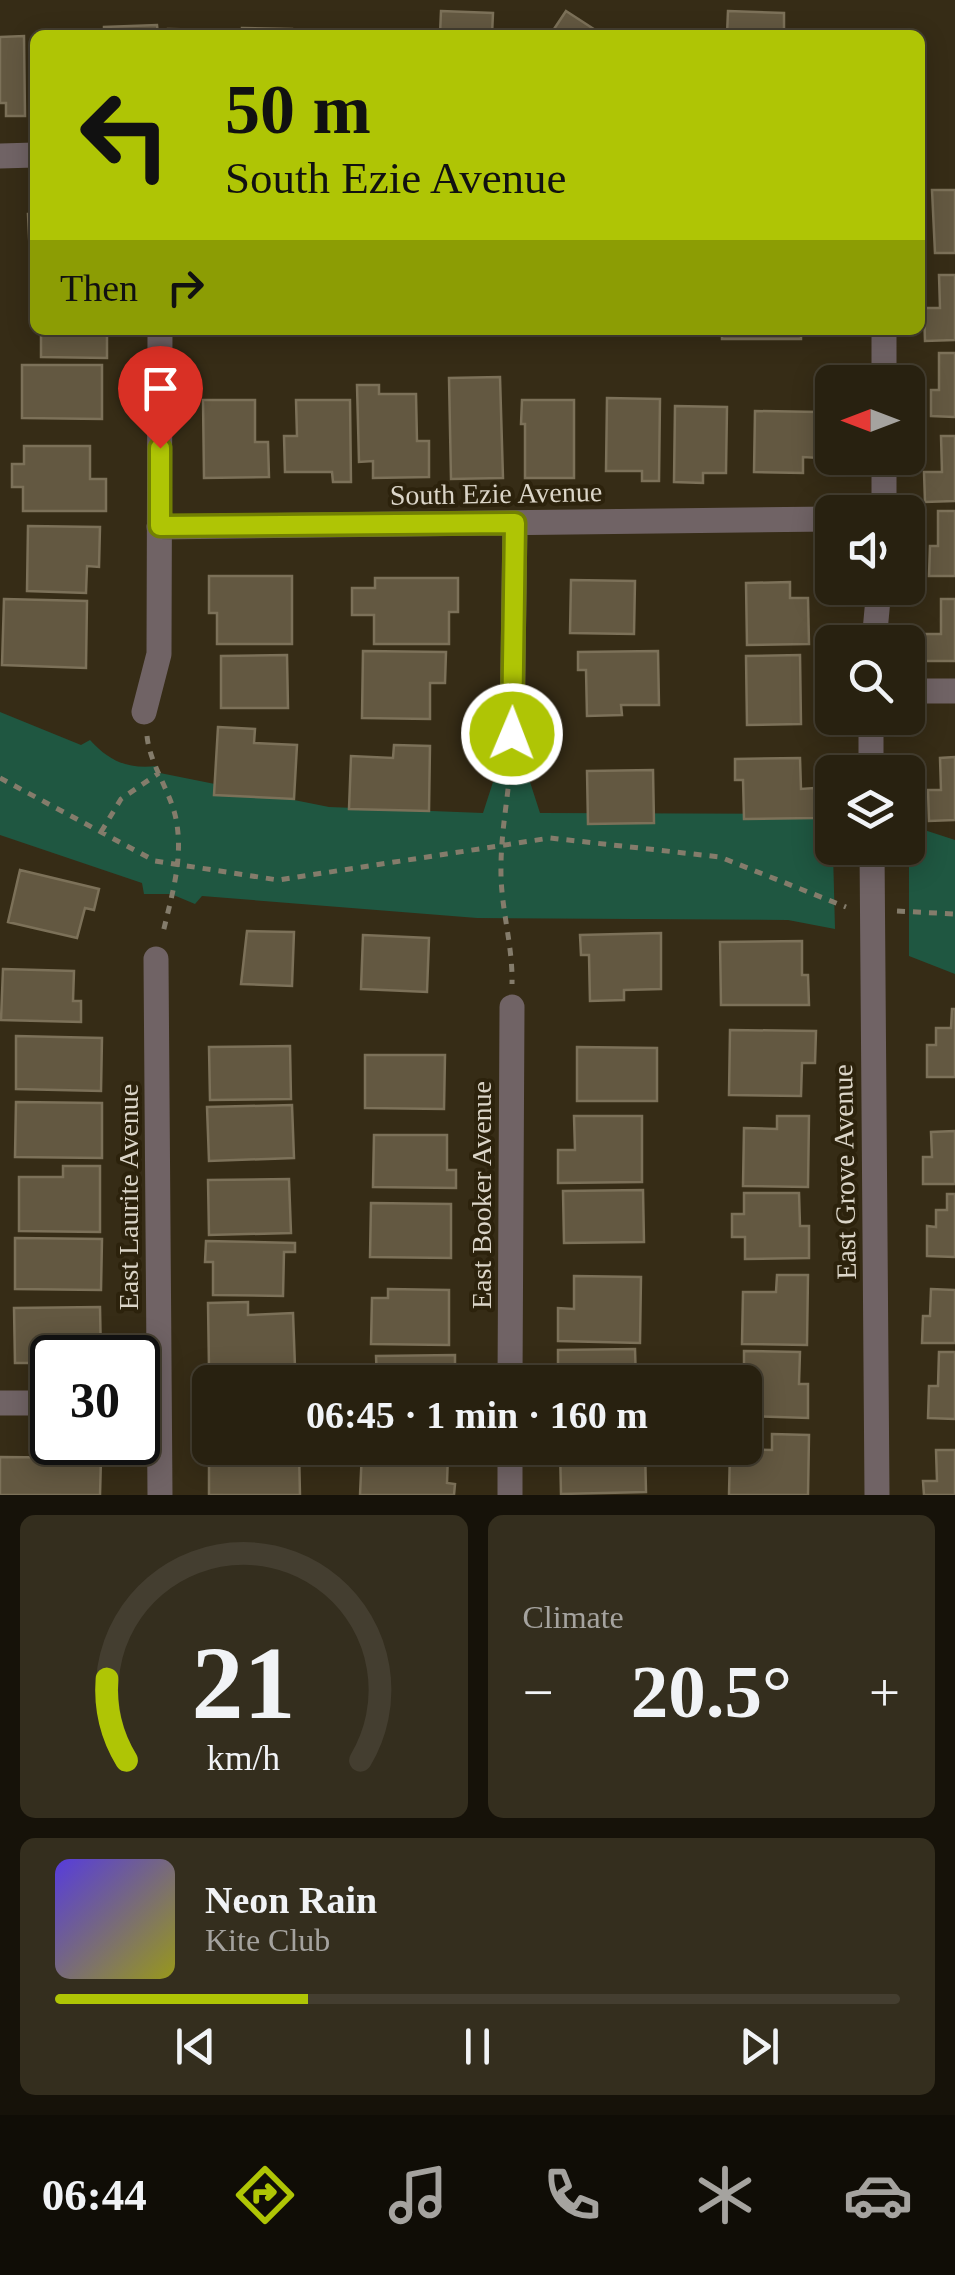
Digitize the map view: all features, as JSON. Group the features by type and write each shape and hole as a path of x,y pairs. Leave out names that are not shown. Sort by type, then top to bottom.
{"street":[{"path":"0,156 30,155"},
{"path":"144,712 159,654 160,335"},
{"path":"884,335 884,365"},
{"name":"South Ezie Avenue","path":"160,526 815,519"},
{"path":"512,734 515,523"},
{"path":"925,691 955,691"},
{"name":"East Grove Avenue","path":"872,865 877,1495"},
{"name":"East Laurite Avenue","path":"149,1335 156,959"},
{"name":"East Booker Avenue","path":"510,1365 512,1007"},
{"path":"0,1403 30,1402"},
{"name":"East Laurite Avenue","path":"156,1465 160,1495"},
{"path":"510,1465 510,1495"}],"path":[{"path":"144,712 148,748 176,818 180,864 156,959"},
{"path":"512,734 502,897 513,956 512,1007"},
{"path":"101,832 121,798 159,773"},
{"path":"0,778 156,861 278,880 550,838 720,857 844,907 955,914"}],"green space":[{"path":"0,712 81,745 90,740 112,759 128,765 157,766 160,773 329,807 483,813 493,782 530,782 540,813 815,814 815,865 833,865 835,929 788,920 477,918 202,896 195,904 171,894 144,894 142,883 0,835"},
{"path":"925,830 955,840 955,974 909,956 909,865 925,865"}],"building":[{"path":"441,11 493,13 492,30 440,30"},
{"path":"566,11 595,30 553,30"},
{"path":"728,11 784,13 784,30 727,30"},
{"path":"157,25 158,30 104,30"},
{"path":"242,28 292,29 292,30"},
{"path":"24,36 25,116 6,116 6,103 0,103 0,37"},
{"path":"932,190 955,190 955,253 935,253"},
{"path":"939,275 955,275 955,340 925,341 925,308 940,308"},
{"path":"41,335 107,335 107,358 41,357"},
{"path":"722,335 801,335 801,339 722,339"},
{"path":"939,353 955,353 955,417 931,416 931,390 939,390"},
{"path":"22,365 102,365 102,419 22,418"},
{"path":"500,377 503,478 451,479 449,378"},
{"path":"357,385 379,385 379,394 416,394 417,441 429,441 429,477 373,478 373,461 359,462"},
{"path":"607,398 660,399 659,481 642,481 642,471 606,471"},
{"path":"203,400 255,400 255,442 268,442 269,477 204,478"},
{"path":"296,400 350,400 351,482 333,482 332,472 285,472 284,436 297,436"},
{"path":"522,400 574,400 574,478 525,478"},
{"path":"675,406 727,407 726,473 703,473 703,483 674,482"},
{"path":"755,411 815,412 815,458 803,457 803,473 754,472"},
{"path":"941,436 955,436 955,501 925,502 925,472 942,472"},
{"path":"24,446 90,446 90,479 106,479 106,511 23,511 23,487 12,487 12,464 24,464"},
{"path":"938,511 955,511 955,576 929,576 930,546 938,546"},
{"path":"28,526 100,527 99,567 87,566 86,593 27,591"},
{"path":"209,576 292,576 292,644 217,644 217,613 209,613"},
{"path":"375,578 458,578 458,612 449,612 449,644 374,644 374,615 352,615 352,588 375,588"},
{"path":"571,580 635,581 634,634 570,633"},
{"path":"790,582 790,598 808,598 809,644 747,645 746,583"},
{"path":"4,599 87,601 86,668 2,665"},
{"path":"941,599 955,599 955,661 925,661 925,634 941,634"},
{"path":"363,651 446,652 445,683 430,683 430,719 362,718"},
{"path":"658,651 659,705 621,705 622,715 587,716 586,670 578,670 578,652"},
{"path":"287,655 288,708 221,708 221,656"},
{"path":"800,655 801,724 747,725 746,656"},
{"path":"218,727 255,729 254,743 297,745 294,799 214,795"},
{"path":"394,745 430,746 429,811 349,809 351,756 393,758"},
{"path":"955,757 955,820 929,821 928,790 941,790 940,758"},
{"path":"800,758 801,789 814,788 815,818 744,819 743,780 735,780 735,759"},
{"path":"653,770 654,823 588,824 587,771"},
{"path":"20,870 99,889 94,910 85,908 77,938 8,922"},
{"path":"247,931 294,932 292,986 241,984"},
{"path":"661,933 661,989 624,990 624,1000 590,1001 589,955 581,955 580,935"},
{"path":"363,935 429,938 427,992 361,989"},
{"path":"802,941 802,975 808,975 809,1005 721,1005 720,942"},
{"path":"3,969 74,971 73,1001 81,1001 81,1022 1,1020"},
{"path":"952,1009 955,1077 927,1077 927,1045 936,1045 936,1028 951,1028"},
{"path":"730,1030 816,1031 815,1063 802,1063 801,1096 729,1095"},
{"path":"16,1036 102,1038 101,1091 16,1089"},
{"path":"290,1046 291,1099 210,1100 209,1047"},
{"path":"577,1047 657,1048 657,1101 577,1101"},
{"path":"365,1055 445,1055 444,1109 365,1108"},
{"path":"16,1102 102,1103 102,1158 15,1157"},
{"path":"292,1105 294,1158 209,1161 207,1107"},
{"path":"574,1116 642,1116 642,1182 558,1183 558,1150 575,1150"},
{"path":"777,1116 809,1116 808,1187 743,1186 744,1128 777,1129"},
{"path":"955,1131 955,1184 923,1184 923,1157 932,1157 931,1132"},
{"path":"374,1135 447,1135 447,1170 456,1170 456,1188 373,1187"},
{"path":"63,1166 100,1166 100,1232 19,1231 19,1177 63,1177"},
{"path":"289,1179 291,1233 209,1235 208,1180"},
{"path":"643,1190 644,1242 564,1243 563,1191"},
{"path":"744,1193 799,1193 800,1226 809,1226 809,1258 745,1259 745,1237 732,1237 732,1214 744,1214"},
{"path":"947,1194 955,1194 955,1257 927,1256 927,1226 936,1227 936,1210 947,1210"},
{"path":"371,1203 451,1204 451,1258 370,1257"},
{"path":"15,1238 102,1239 101,1290 15,1289"},
{"path":"206,1241 295,1243 295,1252 284,1252 283,1296 213,1295 213,1262 205,1262"},
{"path":"777,1275 808,1275 807,1345 742,1344 743,1292 776,1292"},
{"path":"574,1276 641,1277 640,1343 558,1341 558,1308 574,1309"},
{"path":"388,1289 449,1290 449,1345 371,1344 372,1298 388,1298"},
{"path":"931,1289 955,1290 955,1343 922,1343 923,1316 930,1316"},
{"path":"248,1302 248,1315 293,1313 295,1365 209,1365 208,1303"},
{"path":"100,1307 101,1335 30,1335 30,1363 15,1363 14,1308"},
{"path":"635,1349 635,1365 558,1365 558,1350"},
{"path":"744,1351 800,1352 799,1384 808,1384 808,1418 762,1417 762,1365 744,1365"},
{"path":"939,1352 955,1352 955,1419 928,1418 929,1386 938,1386"},
{"path":"455,1355 455,1365 376,1365 376,1356"},
{"path":"772,1434 809,1435 808,1495 729,1495 730,1465 762,1465 762,1450 772,1450"},
{"path":"936,1450 955,1450 955,1495 924,1495 923,1481 937,1481"},
{"path":"0,1457 30,1457 30,1465 101,1465 100,1495 0,1495"},
{"path":"209,1465 299,1465 300,1495 209,1495"},
{"path":"361,1465 448,1465 447,1483 455,1484 454,1495 360,1495"},
{"path":"560,1465 645,1465 646,1492 561,1494"}],"route":[{"path":"160,448 160,526 515,523 512,734"}]}
